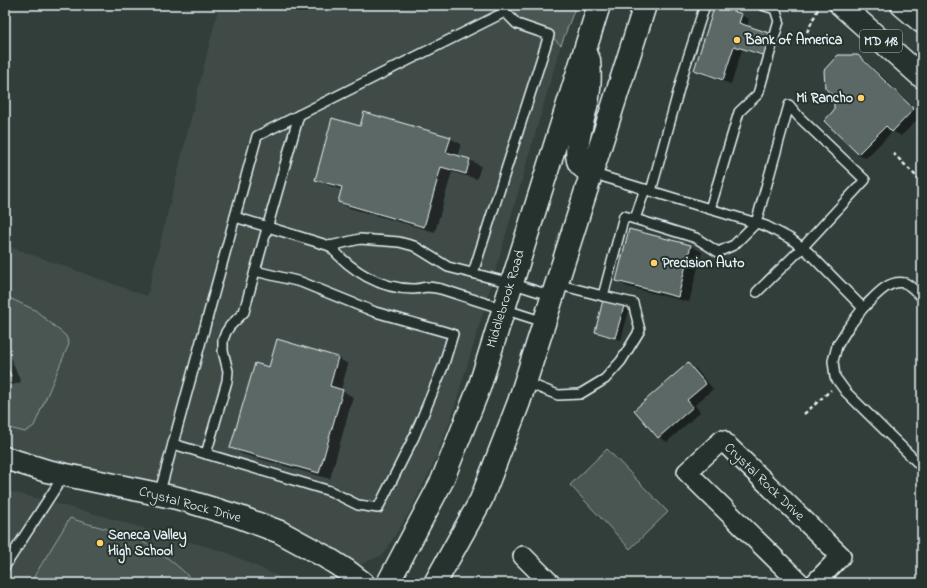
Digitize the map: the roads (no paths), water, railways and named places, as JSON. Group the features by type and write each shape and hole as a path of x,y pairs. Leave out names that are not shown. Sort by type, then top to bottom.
{"main road":[{"name":"Middlebrook Road","path":"388,583 442,481 479,388 599,5"},
{"path":"435,583 481,500 519,402 645,5"},
{"name":"MD 118","path":"840,5 922,77"},
{"name":"MD 118","path":"902,5 922,22"},
{"path":"587,43 589,64 588,94 582,126 578,137 578,153 579,163 591,173"},
{"name":"Crystal Rock Drive","path":"5,458 64,475 178,498 229,514 280,532 324,556 363,583"}],"street":[{"name":"Crystal Rock Drive","path":"800,583 687,472 722,440 841,556 815,583"},
{"path":"523,556 550,583"}],"lane":[{"path":"635,220 648,190 705,5"},
{"path":"710,209 738,112 758,94 779,21 775,9 762,5"},
{"path":"159,495 256,136 505,12 517,24 549,35 473,273"},
{"path":"603,296 624,216 696,238 718,252 734,245 756,223 790,105 799,117 865,180 802,248 757,292"},
{"path":"206,454 227,380 228,371 223,351 223,340 230,326 244,312 299,115"},
{"path":"591,173 766,226 791,239 802,248 863,308"},
{"path":"234,217 330,246 360,239 399,242 414,246 448,267 511,283 603,296 633,303 640,330 621,361 605,379 580,394 558,395 526,382"},
{"path":"330,246 340,258 354,269 376,281 394,287 414,289 426,287 441,289 544,322"},
{"path":"173,444 330,491 358,505 378,508 414,437 443,368 453,334 375,312 301,282 255,271"},
{"path":"922,296 905,283 894,283 885,287 863,308 848,328 832,361 835,377 846,392 922,467"},
{"path":"5,566 64,475"}],"place":[{"name":"Bank of America","path":"737,40"},
{"name":"Mi Rancho","path":"861,98"},
{"name":"Precision Auto","path":"654,263"},
{"name":"Seneca Valley High School","path":"100,543"}]}
